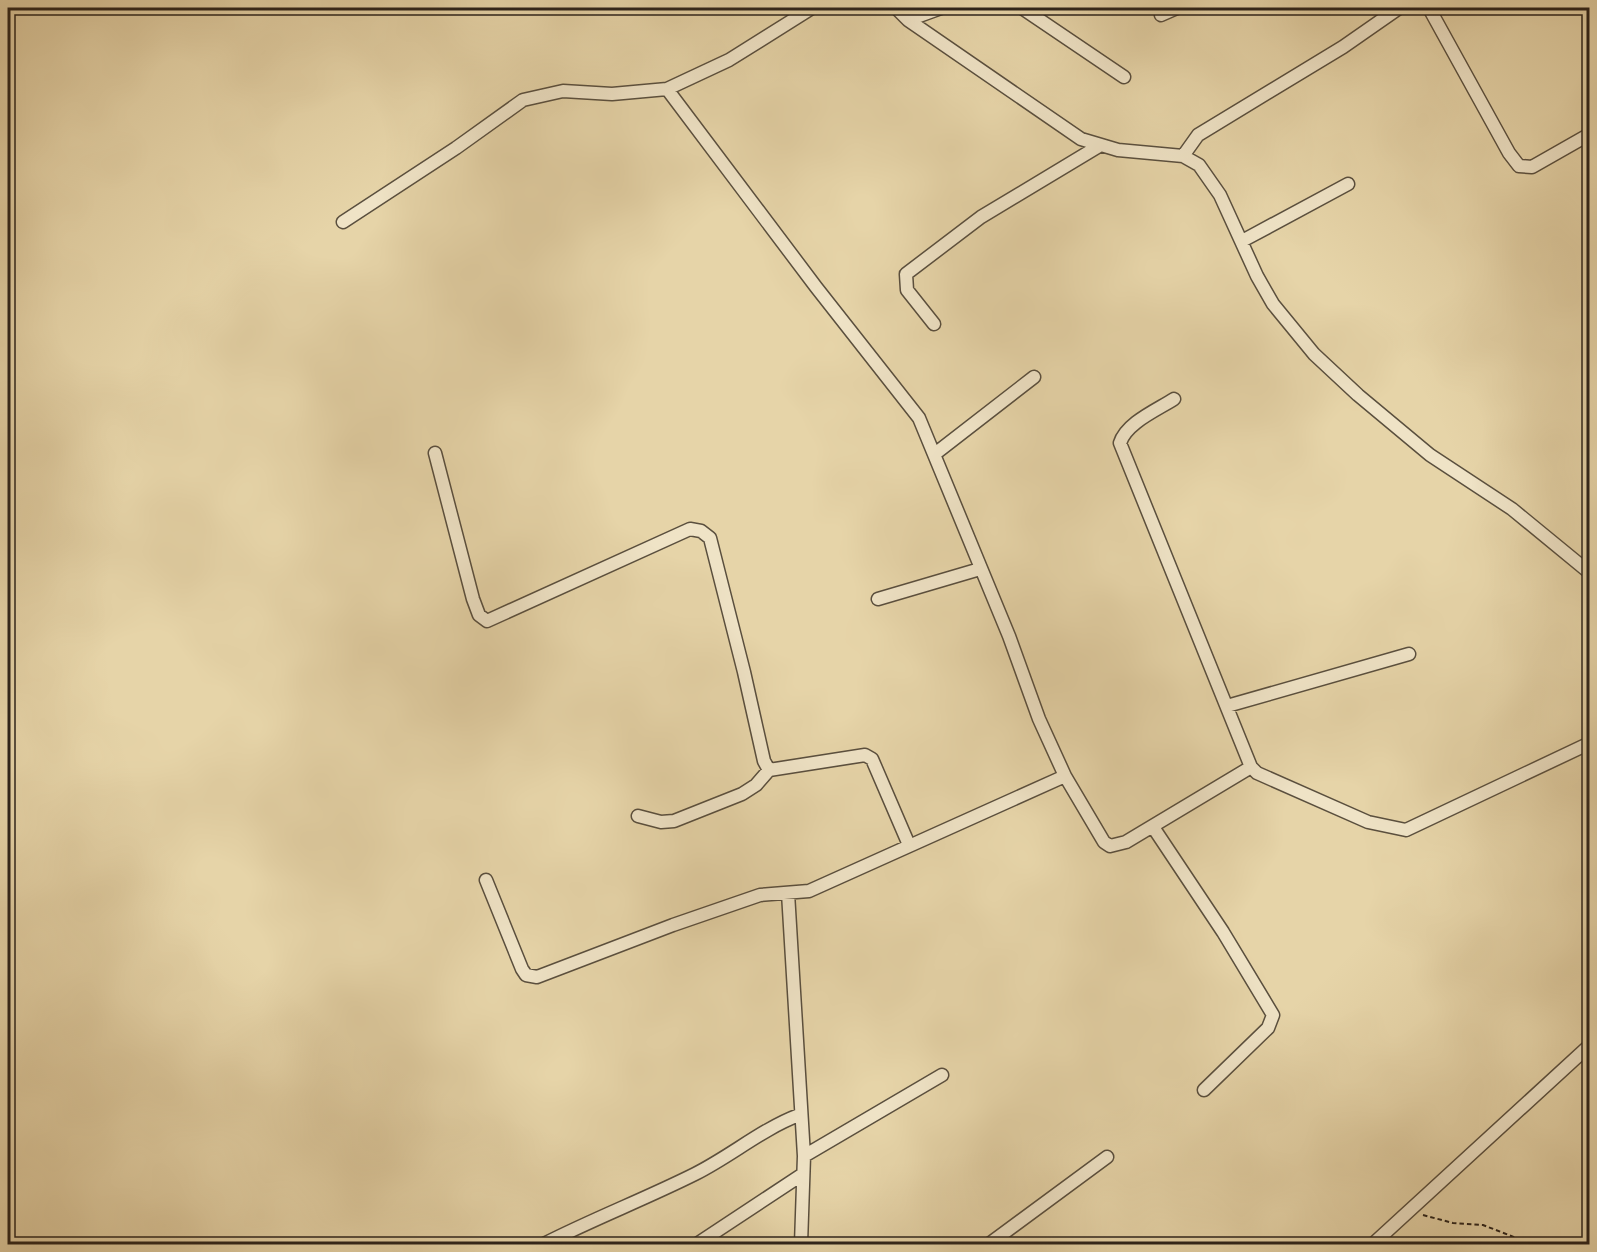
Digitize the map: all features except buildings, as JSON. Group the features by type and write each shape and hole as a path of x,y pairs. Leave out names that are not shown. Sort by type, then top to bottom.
{"street":[{"path":"343,222 456,148 522,100 563,91 612,94 647,93 667,89 729,60 812,8"},
{"path":"896,8 908,20 1081,139 1118,150 1183,156 1199,165 1213,182 1273,304 1292,331 1321,360 1430,455 1512,509 1590,573"},
{"path":"908,20 941,8"},
{"path":"1022,8 1124,77"},
{"path":"1161,15 1177,8"},
{"path":"1183,156 1198,135 1343,47 1399,8"},
{"path":"1429,8 1509,153 1520,166 1532,167 1590,134"},
{"path":"667,89 816,287 912,406 936,453 980,569 1065,776 1104,842 1110,846 1126,842 1251,767"},
{"path":"934,324 907,290 906,274 981,217 1099,146"},
{"path":"1242,242 1348,184"},
{"path":"936,453 1034,377"},
{"path":"1174,399 1131,427 1123,434 1120,443 1251,767 1262,776 1351,815 1396,830 1406,830 1590,743"},
{"path":"435,453 473,599 480,615 487,621 690,529 700,531 710,538 764,761 769,770"},
{"path":"879,599 980,569"},
{"path":"1227,706 1409,654"},
{"path":"638,816 661,822 674,821 742,794 756,785 769,770 868,756 909,845"},
{"path":"486,880 522,969 532,978 760,895 809,891 1065,776"},
{"path":"1153,827 1235,951 1273,1015 1268,1028 1204,1090"},
{"path":"788,893 804,1156 801,1245"},
{"path":"1373,1245 1590,1045"},
{"path":"804,1156 942,1075"},
{"path":"543,1245 601,1215 695,1174 773,1126 800,1115"},
{"path":"990,1245 1107,1157"},
{"path":"697,1245 803,1174"}],"path":[{"path":"1409,1211 1453,1223 1483,1225 1532,1245"}]}
